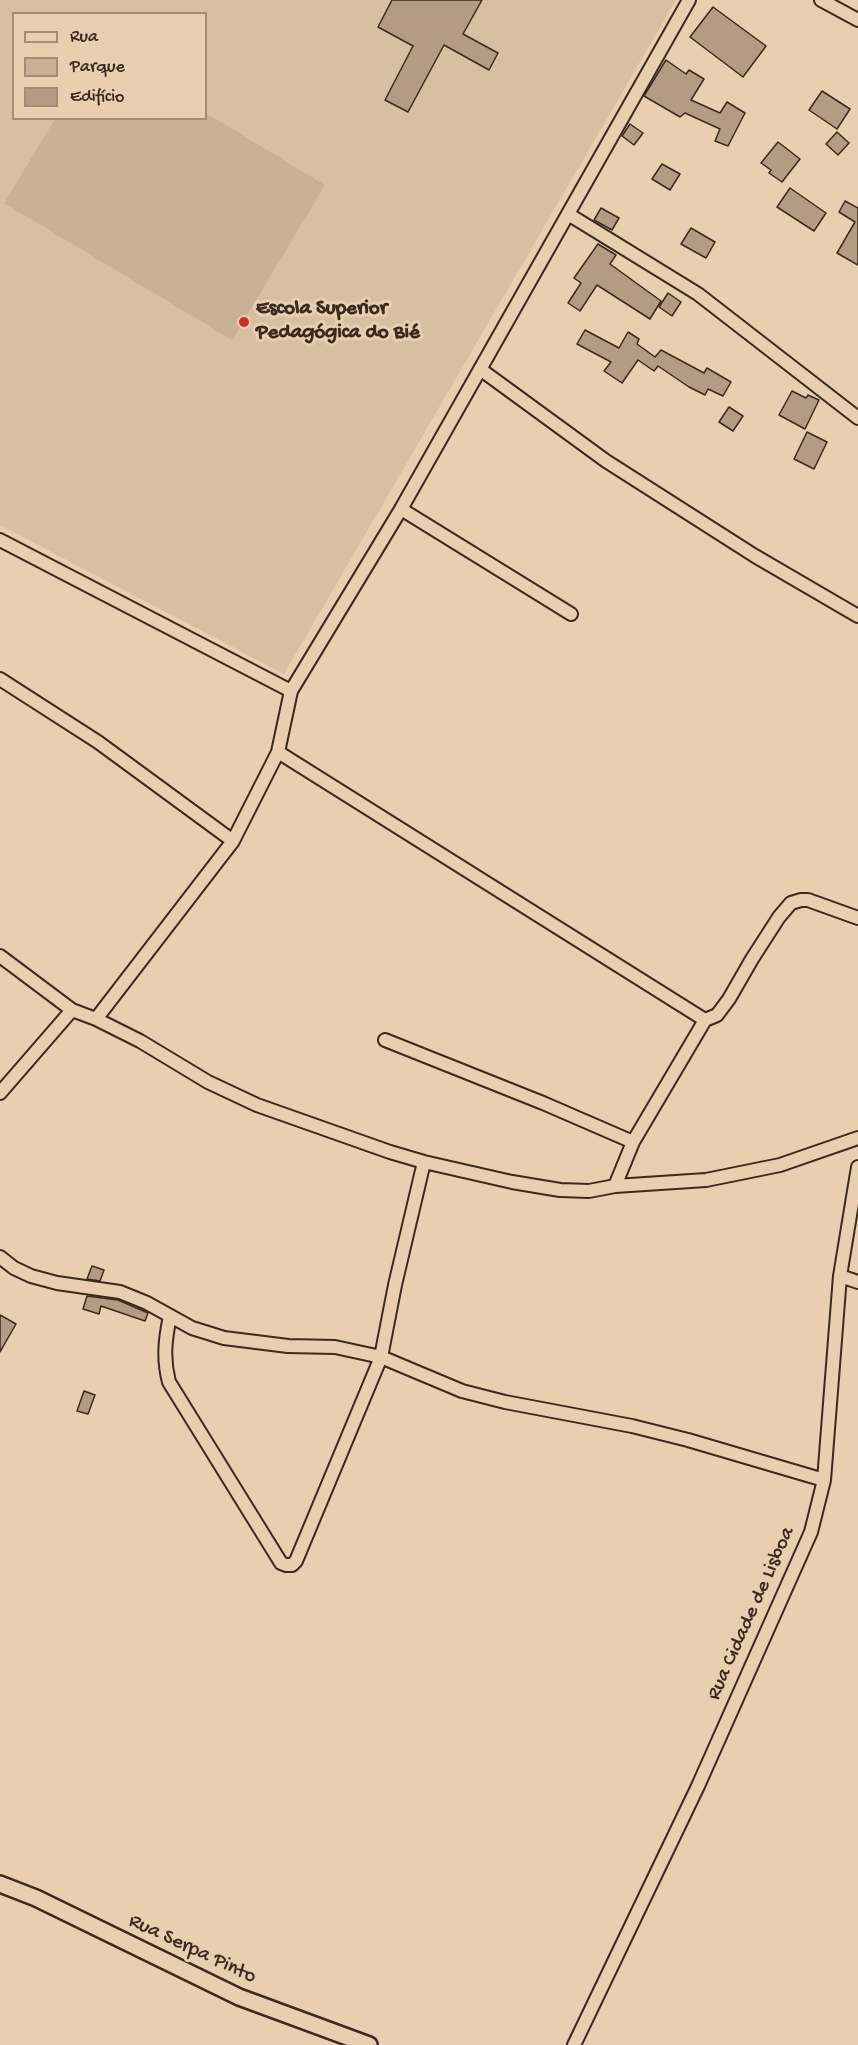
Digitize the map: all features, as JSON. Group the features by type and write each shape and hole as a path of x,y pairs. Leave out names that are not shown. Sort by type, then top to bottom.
{"street":[{"path":"96,1019 233,841 278,752 291,691 401,508 689,0"},
{"path":"821,0 858,21"},
{"path":"568,214 698,294 858,418"},
{"path":"480,369 606,461 755,556 858,616"},
{"path":"401,508 571,614"},
{"path":"0,540 291,691"},
{"path":"0,679 98,742 233,841"},
{"path":"278,752 705,1020"},
{"path":"615,1186 633,1142 705,1020 717,1015 729,999 752,959 791,903 808,900 858,918"},
{"path":"0,956 72,1010 140,1041 208,1082 256,1105 390,1152 512,1182 560,1190 589,1191 615,1186 706,1180 780,1165 858,1138"},
{"path":"0,1093 72,1010"},
{"path":"385,1040 543,1103 633,1142"},
{"path":"170,1316 164,1346 169,1382 281,1563 291,1566 296,1561 381,1357 395,1285 424,1162"},
{"name":"Rua Cidade de Lisboa","path":"574,2045 698,1786 810,1532 824,1480 840,1276 858,1167"},
{"path":"0,1257 14,1268 31,1276 57,1283 120,1292 147,1303 192,1328 224,1338 278,1345 335,1347 381,1357 462,1391 677,1437 824,1480"},
{"path":"840,1276 858,1282"},
{"name":"Rua Serpa Pinto","path":"0,1884 36,1898 239,1997 369,2045"}],"shaded area":[{"name":"Escola Superior Pedagógica do Bié","path":"0,0 676,0 284,674 0,525"}],"green space":[{"path":"207,114 325,185 232,340 4,203 54,120 207,120"}],"building":[{"path":"392,0 482,0 463,34 498,53 489,70 444,45 408,112 385,100 413,46 378,27"},
{"path":"713,7 766,46 743,77 690,37"},
{"path":"666,60 686,74 689,70 704,79 691,100 720,113 727,102 745,113 728,146 715,141 720,129 685,113 680,117 644,96"},
{"path":"822,91 850,109 837,129 809,110"},
{"path":"630,124 643,133 634,145 622,136"},
{"path":"837,132 849,143 838,155 826,144"},
{"path":"778,142 800,159 782,182 769,173 771,170 761,163"},
{"path":"662,164 680,174 670,190 652,179"},
{"path":"790,188 826,213 814,231 777,207"},
{"path":"845,201 858,208 858,265 837,253 855,222 839,212"},
{"path":"601,208 619,218 612,230 594,220"},
{"path":"691,228 715,242 706,258 681,244"},
{"path":"598,244 616,255 610,264 661,301 650,319 597,285 580,311 568,303 581,283 574,278"},
{"path":"668,293 681,302 672,316 659,307"},
{"path":"585,330 619,348 628,332 639,339 637,344 655,357 661,350 704,373 707,368 731,382 723,396 708,389 705,395 658,366 654,371 638,360 622,383 604,371 611,362 577,344"},
{"path":"792,391 806,398 808,395 819,400 805,429 779,415"},
{"path":"729,407 743,416 733,431 719,422"},
{"path":"807,432 827,442 814,469 794,459"},
{"path":"92,1266 104,1270 100,1281 87,1279"},
{"path":"87,1296 118,1300 148,1313 145,1321 101,1306 99,1314 83,1309"},
{"path":"0,1315 16,1324 0,1352"},
{"path":"84,1391 95,1395 88,1414 77,1411"}],"place":[{"name":"Escola Superior Pedagógica do Bié","path":"244,322"}]}
